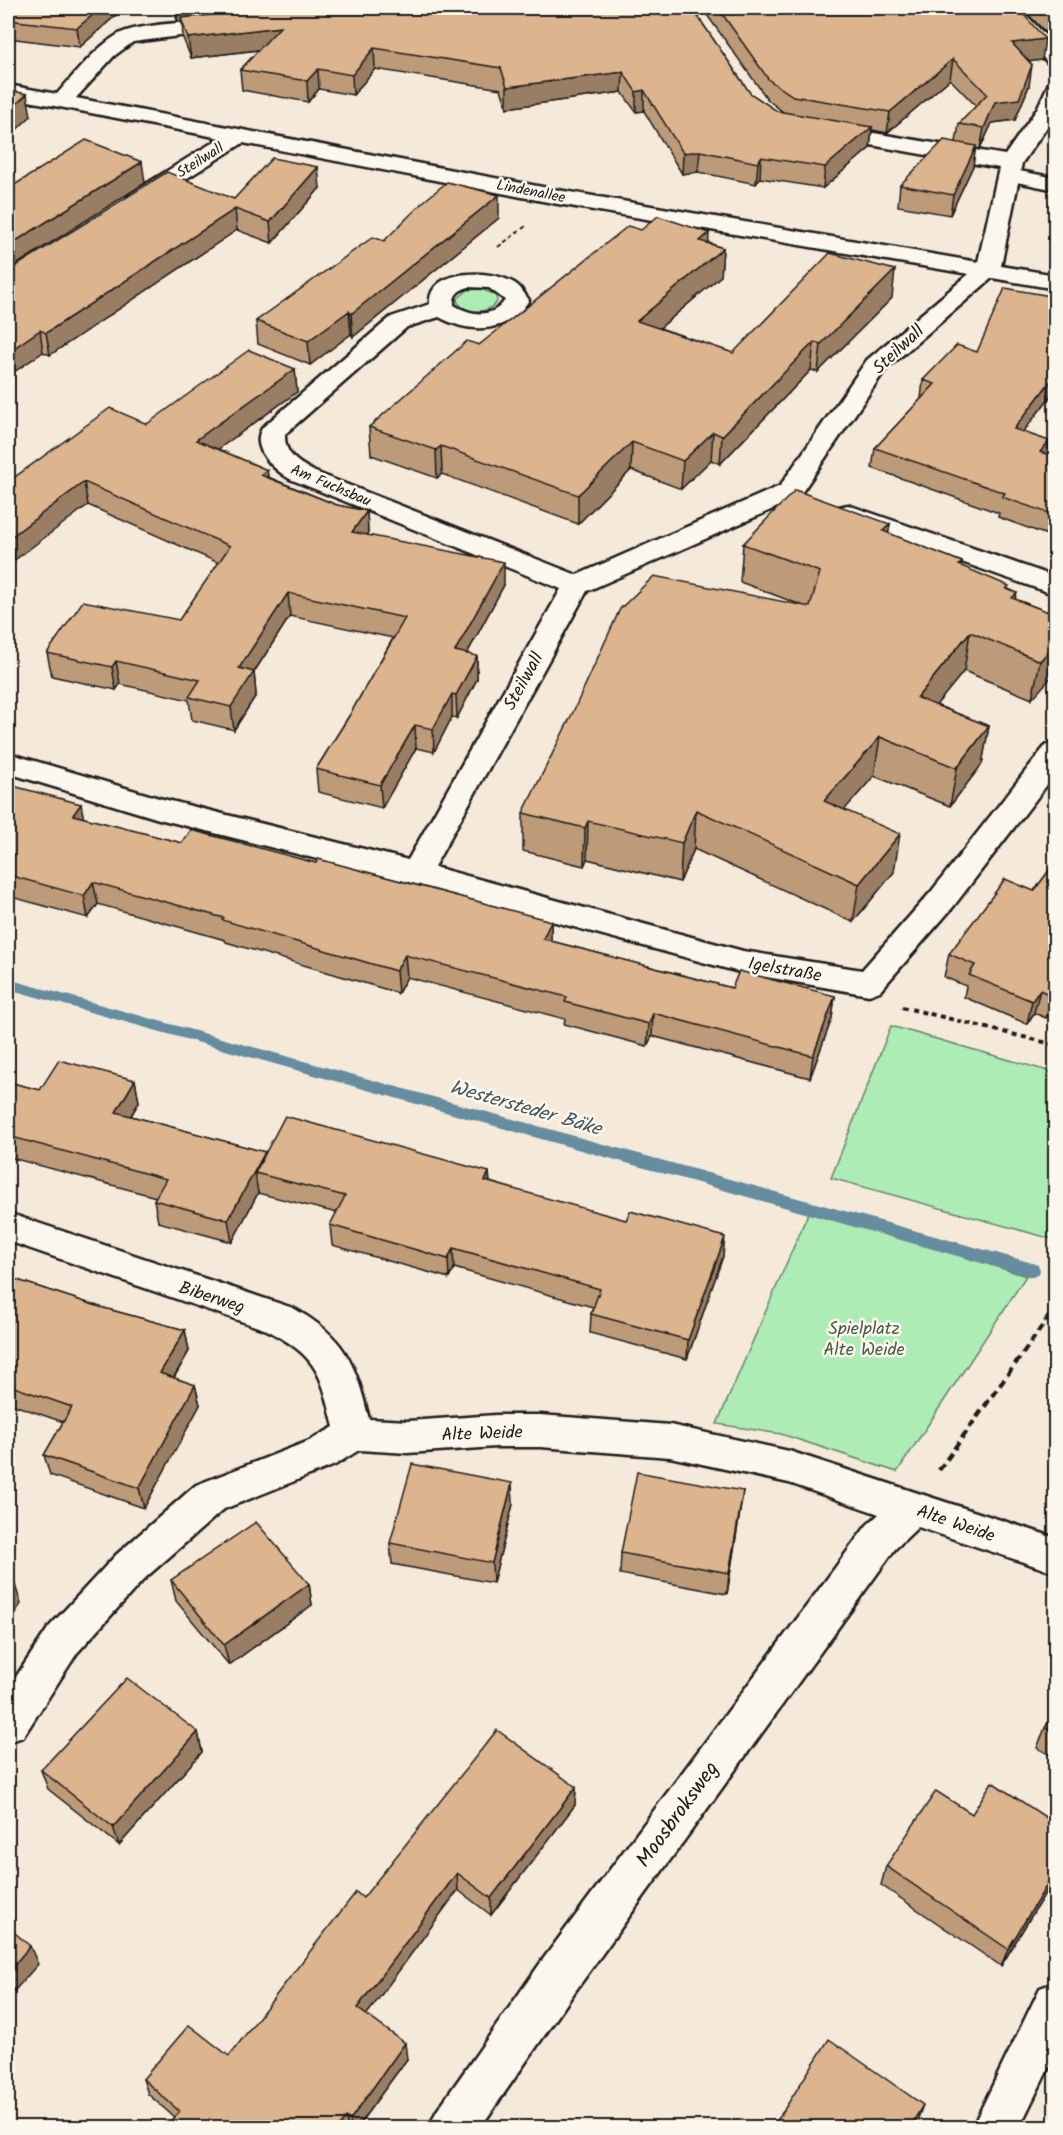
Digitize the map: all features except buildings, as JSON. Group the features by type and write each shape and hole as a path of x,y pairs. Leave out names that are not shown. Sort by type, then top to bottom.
{"street":[{"path":"1010,8 1056,60"},
{"path":"62,101 107,52 126,38 250,22"},
{"path":"988,270 1010,169 1048,109 1056,87"},
{"name":"Lindenallee","path":"8,91 570,199 1056,282"},
{"path":"808,128 1010,169"},
{"name":"Steilwall","path":"117,213 240,135"},
{"name":"Steilwall","path":"808,498 876,365 988,270"},
{"path":"468,280 501,283 513,291 517,300 513,309 502,317 485,321 452,316 442,308 439,301 447,288 468,280"},
{"name":"Am Fuchsbau","path":"442,308 399,322 272,432 271,443 277,455 290,469 306,477 577,585"},
{"path":"577,585 808,498 1056,587"},
{"name":"Steilwall","path":"416,873 577,585"},
{"path":"869,983 893,958 992,836 1056,752"},
{"path":"8,763 71,784 197,818 416,873"},
{"name":"Igelstraße","path":"416,873 743,962 869,983"},
{"name":"Biberweg","path":"8,1227 280,1319 309,1335 331,1358 354,1434"},
{"name":"Alte Weide","path":"354,1434 408,1437 496,1431 540,1431 670,1441 789,1467 1056,1556"},
{"path":"8,1723 63,1640 130,1567 210,1497 322,1453 354,1434"},
{"name":"Moosbroksweg","path":"452,2127 567,1965 881,1537 912,1509"},
{"path":"995,2127 1056,2004"}],"lane":[{"path":"1010,169 1056,184"}],"path":[{"path":"468,280 467,270 528,225"},
{"path":"869,983 902,1006 1056,1046"},
{"path":"912,1509 1056,1307"}],"green space":[{"path":"481,289 496,295 497,302 489,309 472,311 458,303 457,299 468,290"},
{"path":"891,1026 1055,1073 1056,1234 1052,1239 831,1178"},
{"name":"Spielplatz Alte Weide","path":"810,1209 1026,1276 897,1472 781,1434 717,1424"}],"waterway":[{"name":"Westersteder Bäke","path":"8,984 1032,1270"}]}
